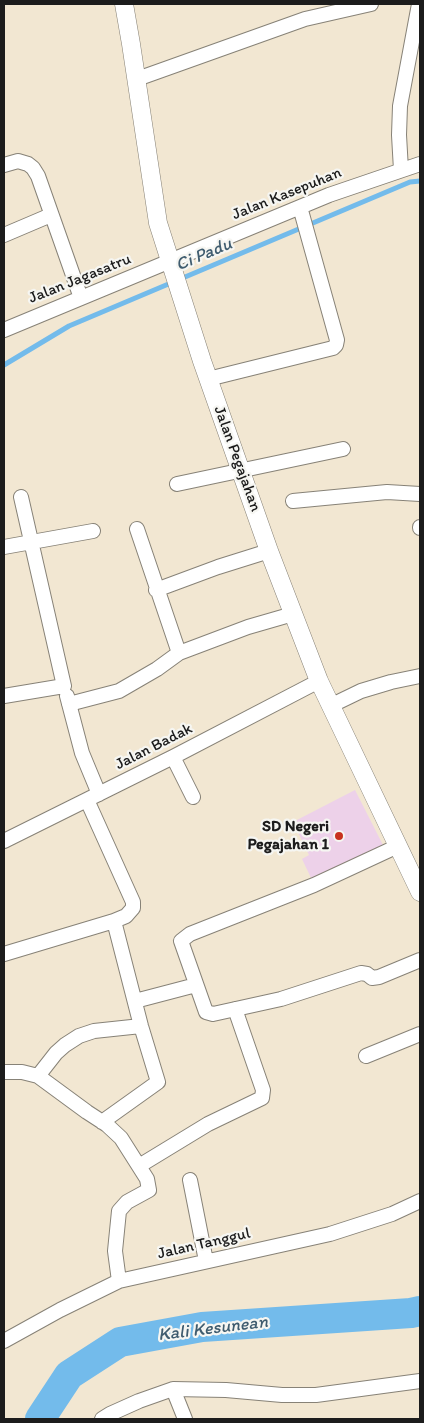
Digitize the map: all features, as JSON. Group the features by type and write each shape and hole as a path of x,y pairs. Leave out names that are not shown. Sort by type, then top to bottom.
{"street":[{"name":"Jalan Pegajahan","path":"124,4 158,223 208,379 269,551 319,681 420,892"},
{"path":"137,79 305,19 371,4"},
{"path":"401,170 400,106 419,4"},
{"path":"4,165 18,161 28,164 38,176 81,298"},
{"name":"Jalan Kasepuhan","path":"171,267 303,217 329,195 420,164"},
{"path":"4,235 51,215"},
{"path":"208,379 333,348 336,345 337,340 303,217"},
{"name":"Jalan Jagasatru","path":"4,330 81,298 171,267"},
{"path":"177,484 343,449"},
{"path":"293,501 387,492 420,494"},
{"path":"4,954 114,921 126,916 134,908 93,798 64,686 21,496"},
{"path":"137,529 156,590 179,653"},
{"path":"4,547 93,531"},
{"path":"156,590 218,567 269,551"},
{"path":"69,704 119,690 158,669 179,653 248,627 293,614"},
{"path":"330,706 361,692 391,682 420,676"},
{"name":"Jalan Badak","path":"4,841 93,798 319,681"},
{"path":"4,696 64,686"},
{"path":"173,757 193,798"},
{"path":"398,846 314,885 184,937 181,941 208,1013 213,1014 281,999 361,973 376,978 420,960"},
{"path":"102,1122 158,1082 141,1026 114,921"},
{"path":"135,1001 196,985"},
{"path":"139,1166 208,1124 262,1098 263,1090 235,1009"},
{"path":"38,1076 61,1049 79,1036 94,1030 141,1026"},
{"path":"366,1056 420,1034"},
{"path":"4,1072 22,1072 38,1076 102,1122 121,1138 147,1179 149,1190 127,1202 119,1211 115,1251 119,1281"},
{"path":"190,1180 206,1261"},
{"name":"Jalan Tanggul","path":"4,1341 60,1310 119,1281 330,1234 392,1214 420,1201"},
{"path":"103,1419 139,1401 173,1389 316,1395 420,1381"},
{"path":"173,1389 185,1419"}],"shaded area":[{"name":"SD Negeri Pegajahan 1","path":"355,790 385,849 350,861 312,880 302,859 309,855 293,822"}],"waterway":[{"name":"Ci Padu","path":"4,365 69,326 410,182 420,181"},
{"name":"Kali Kesunean","path":"40,1419 69,1375 120,1342 202,1327 420,1311"}],"place":[{"name":"SD Negeri Pegajahan 1","path":"339,836"}]}
